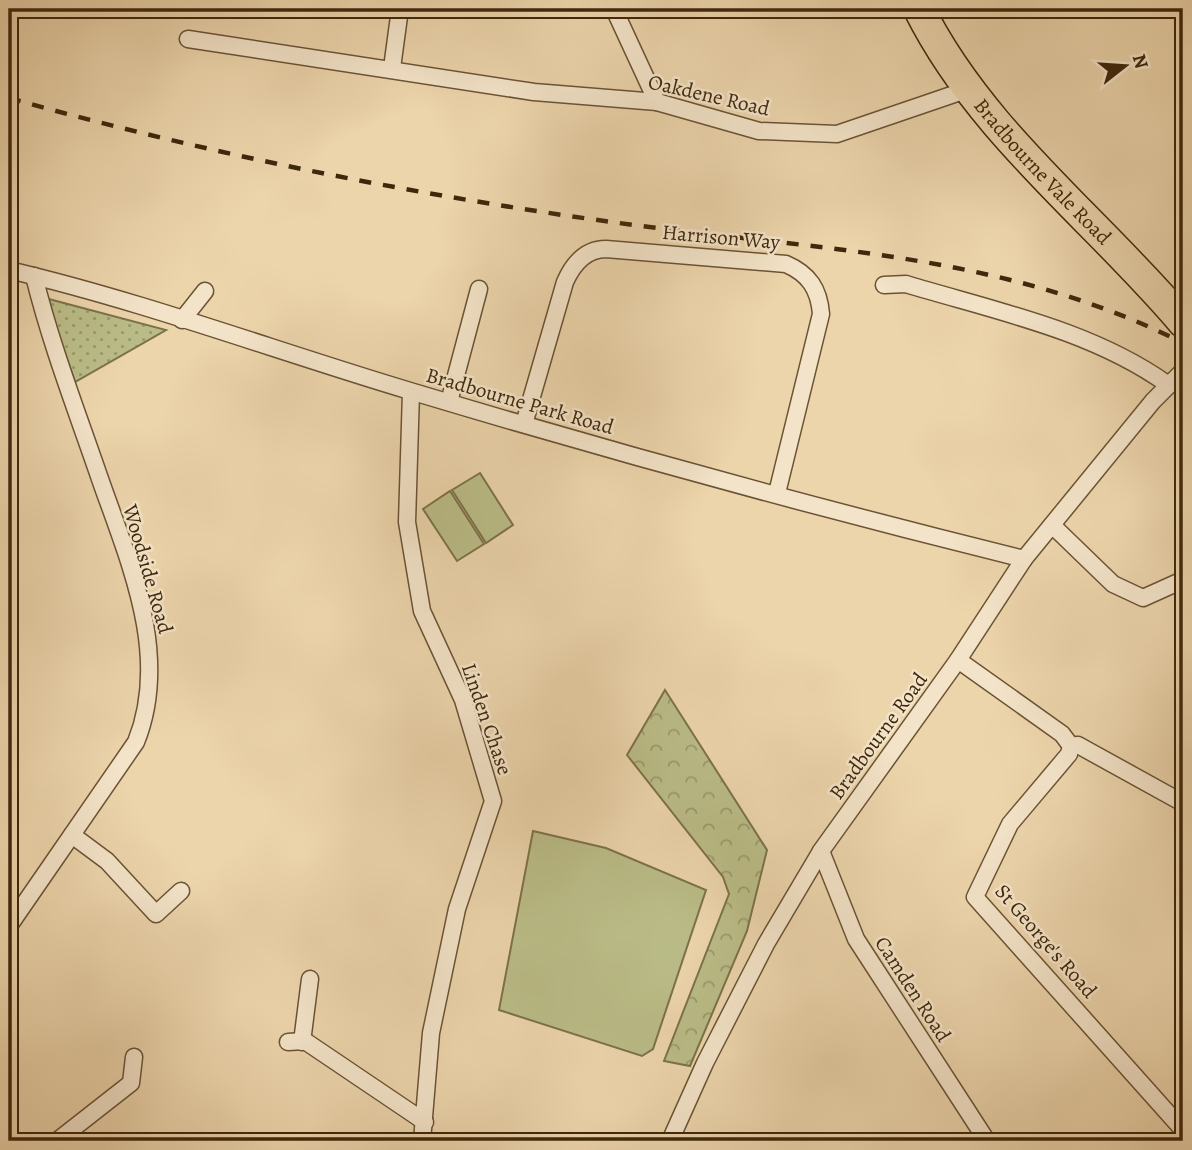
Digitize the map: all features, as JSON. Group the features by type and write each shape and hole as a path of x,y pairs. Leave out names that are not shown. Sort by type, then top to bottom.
{"highway":[{"name":"Bradbourne Vale Road","path":"919,9 969,89 1022,153 1182,320"}],"street":[{"path":"392,68 400,9"},
{"path":"614,9 657,102"},
{"name":"Oakdene Road","path":"188,39 392,68 534,92 657,102 759,131 837,134 969,89"},
{"name":"Harrison Way","path":"524,424 565,282 573,266 588,253 606,249 786,264 811,281 818,296 821,314 777,494"},
{"name":"Bradbourne Park Road","path":"9,270 182,320 411,392 849,515 1024,559"},
{"name":"Woodside Road","path":"9,926 136,742 149,701 149,652 143,612 42,308 34,276"},
{"path":"884,285 906,284 1073,334 1141,366 1167,384"},
{"path":"449,402 479,289"},
{"path":"182,320 205,291"},
{"name":"Bradbourne Road","path":"670,1141 705,1063 766,944 821,850 958,660 1024,559 1167,384 1183,371"},
{"name":"Linden Chase","path":"411,392 407,523 422,611 463,700 493,801 457,909 431,1032 422,1141"},
{"path":"1052,525 1113,584 1143,598 1183,580"},
{"path":"958,660 1062,733 1070,746 1078,745 1183,803"},
{"name":"St George's Road","path":"1070,746 1069,754 1010,824 975,897 1183,1130"},
{"path":"72,835 107,861 156,914 181,891"},
{"name":"Camden Road","path":"821,850 856,939 987,1141"},
{"path":"310,979 295,1042 425,1122"},
{"path":"57,1141 131,1083 134,1057"}],"green space":[{"path":"45,298 166,330 75,382"},
{"path":"480,473 513,525 486,543 452,490"},
{"path":"450,491 484,544 457,561 423,509"},
{"path":"665,690 767,850 747,931 690,1066 664,1061 729,894 723,877 627,755"},
{"path":"533,831 606,848 706,890 653,1049 642,1056 499,1010"}],"railway":[{"path":"9,98 235,155 465,200 619,223 835,249 977,272 1046,290 1115,313 1183,343"}]}
